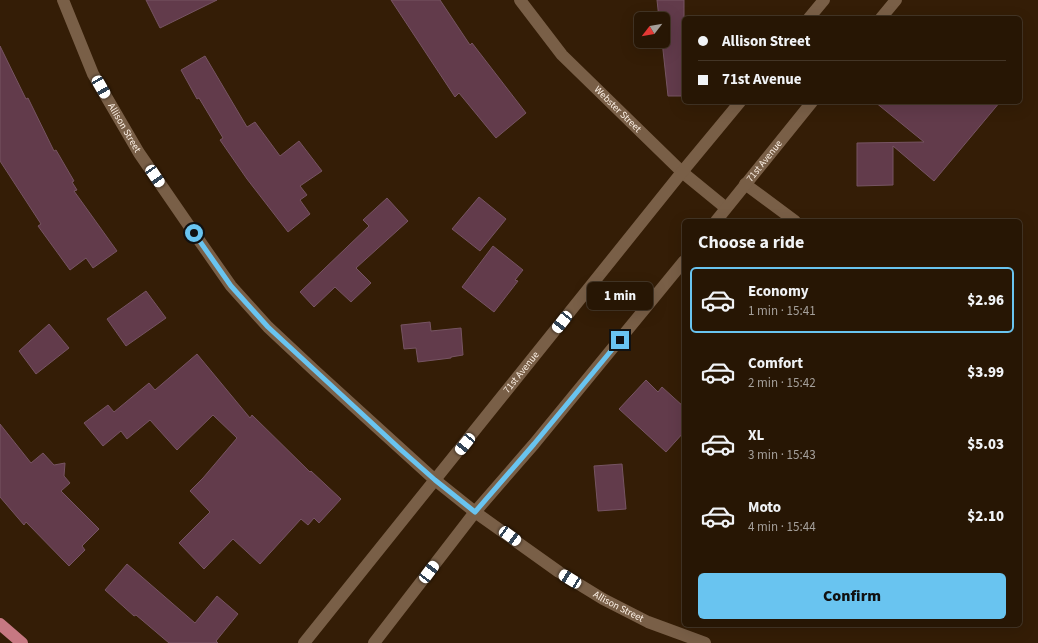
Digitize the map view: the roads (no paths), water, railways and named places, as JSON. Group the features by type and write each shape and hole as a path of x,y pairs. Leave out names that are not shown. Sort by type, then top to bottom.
{"main road":[{"path":"0,624 22,643"}],"street":[{"name":"Allison Street","path":"63,0 93,74 136,147 231,286 268,327 435,480 475,512 559,572 603,599 648,622 705,643"},
{"name":"Webster Street","path":"520,0 562,55 682,172 726,208"},
{"path":"811,16 824,0"},
{"path":"883,16 896,0"},
{"name":"71st Avenue","path":"304,643 682,172 738,104"},
{"name":"71st Avenue","path":"718,219 810,104"},
{"path":"745,184 792,219"},
{"path":"374,643 475,512 534,444 682,263"}]}
